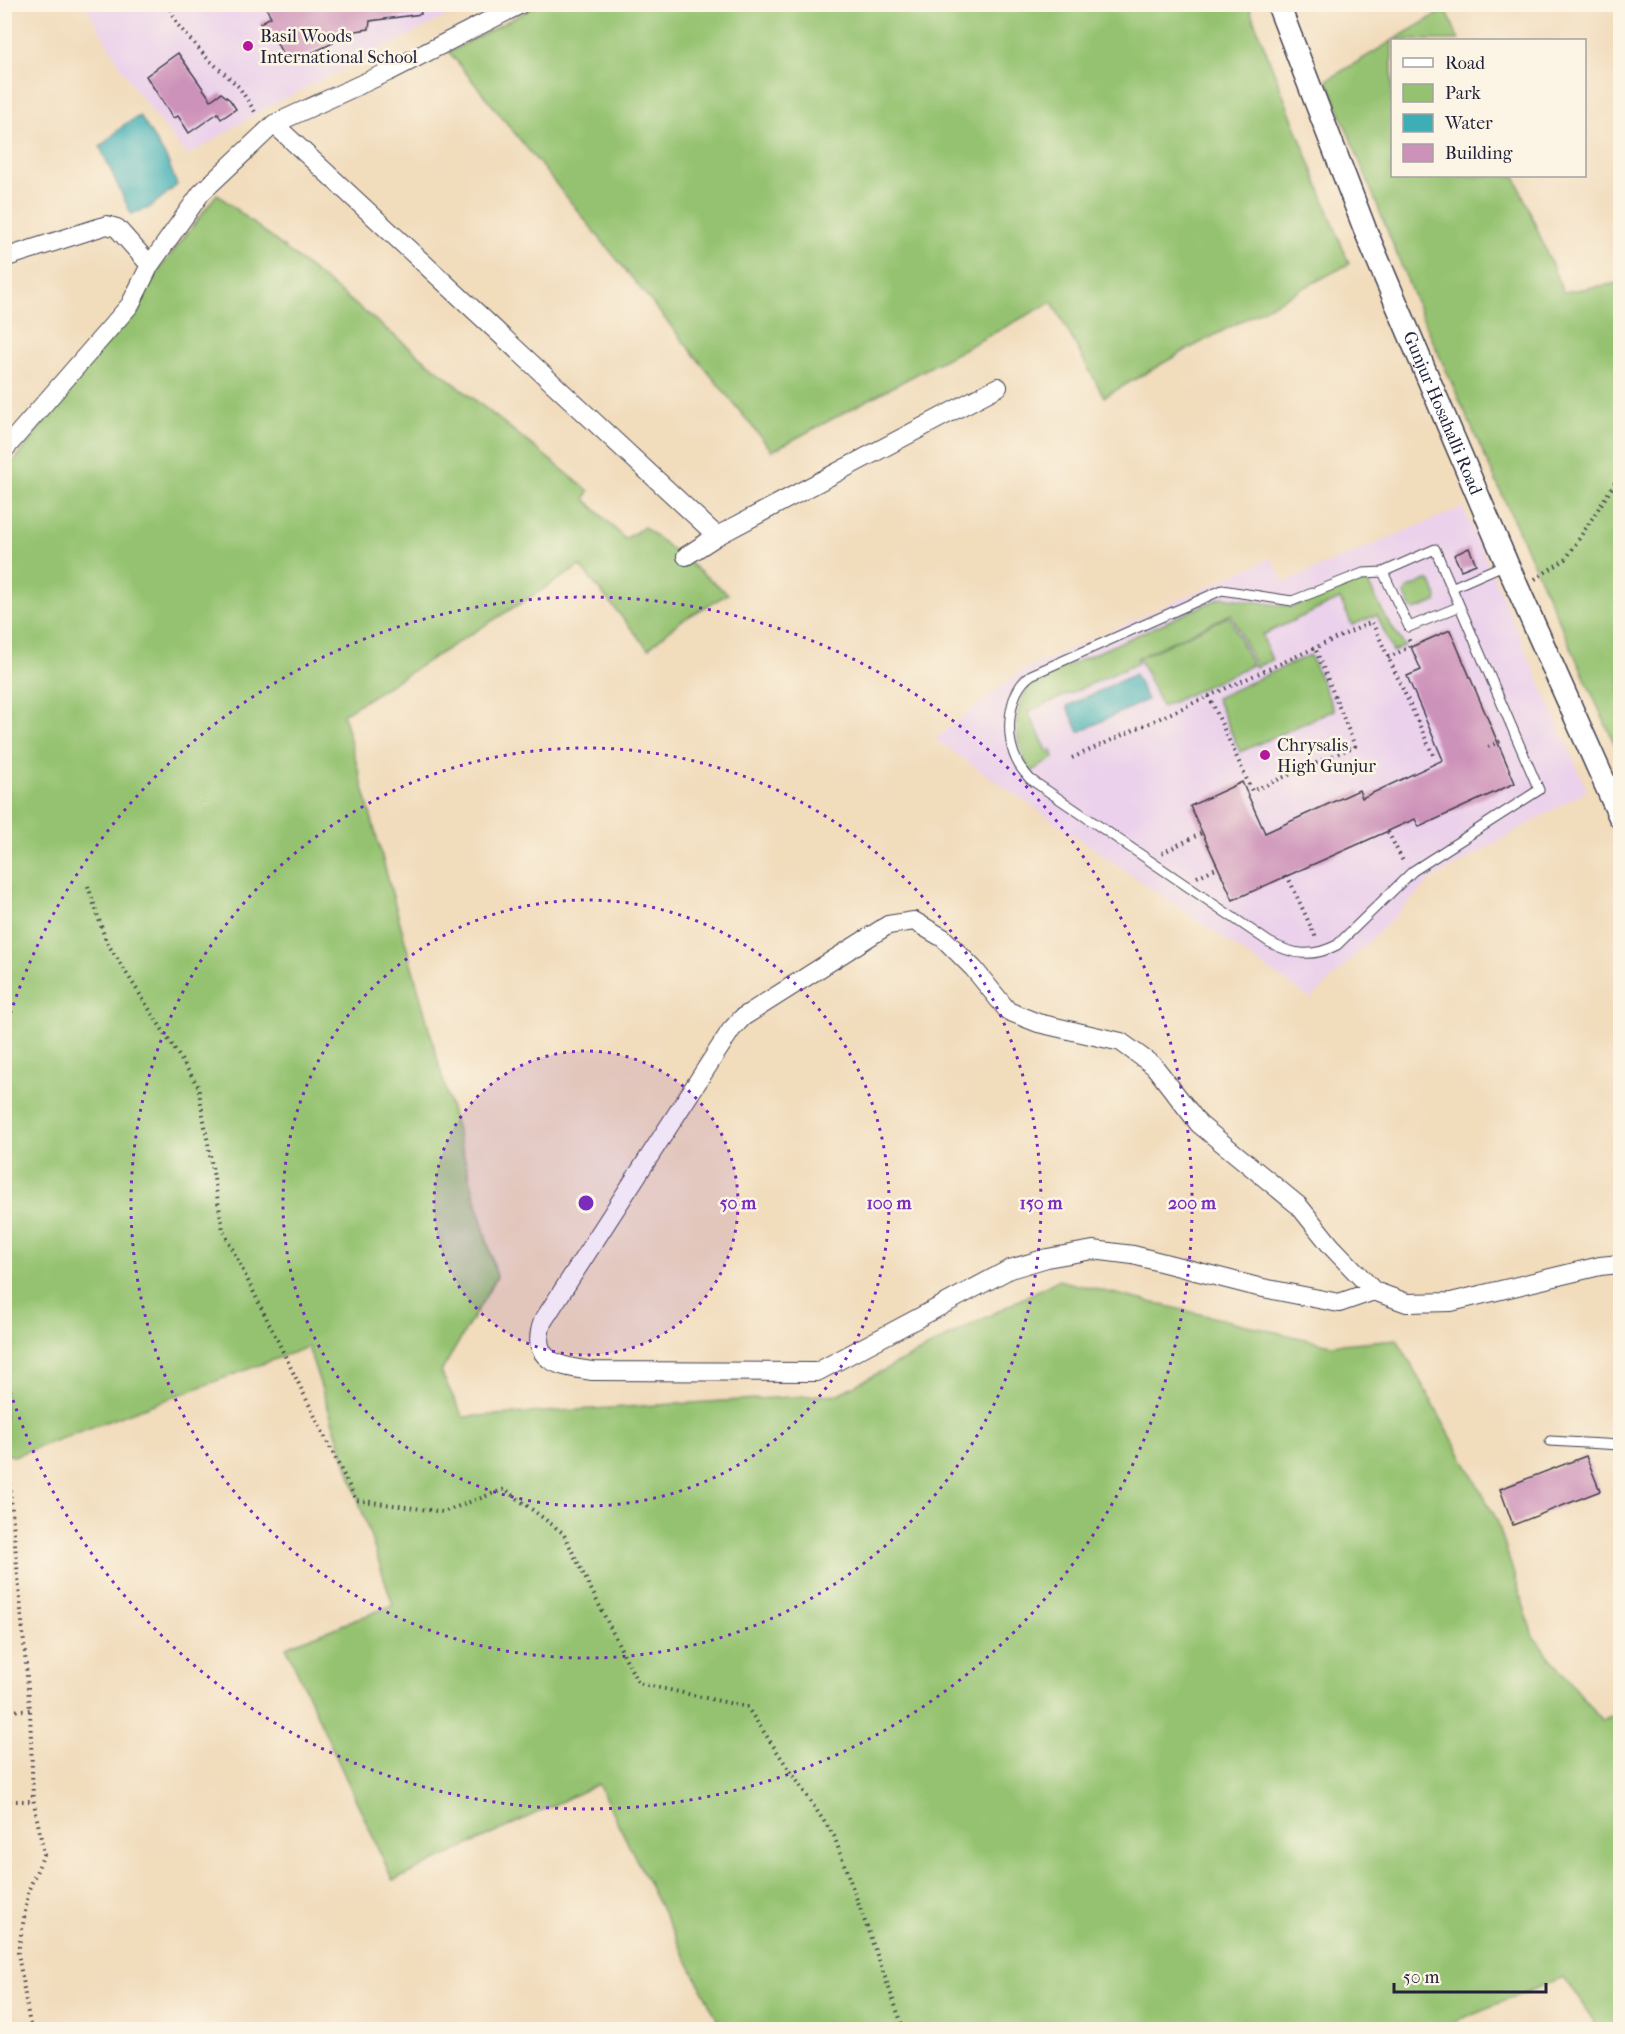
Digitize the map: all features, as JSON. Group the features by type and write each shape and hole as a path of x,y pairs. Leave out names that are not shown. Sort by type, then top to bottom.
{"street":[{"path":"4,450 130,305 150,265 201,193 271,128 390,71 521,4"},
{"name":"Gunjur Hosahalli Road","path":"1278,4 1366,232 1518,590 1620,817"},
{"path":"271,128 717,536"},
{"path":"4,258 107,225 117,228 150,265"},
{"path":"686,556 717,536 998,387"},
{"path":"1374,1291 1339,1303 1258,1287 1133,1256 1093,1250 1047,1258 1010,1269 817,1372 592,1371 559,1366 541,1350 537,1337 543,1321 731,1030 743,1017 888,925 914,921 943,938 974,969 1008,1011 1038,1023 1121,1042 1154,1066 1199,1124 1299,1206 1331,1246 1374,1291 1407,1303 1451,1302 1600,1266 1620,1264"}],"lane":[{"path":"1435,549 1451,588 1539,790 1409,875 1337,945 1323,952 1307,955 1282,949 1255,934 1030,778 1018,764 1012,747 1010,727 1018,688 1025,679 1222,590 1292,601 1363,573 1383,572 1435,549"},
{"path":"1451,588 1507,564"},
{"path":"1383,572 1409,627 1458,607"},
{"path":"1550,1441 1620,1445"}],"path":[{"path":"168,4 185,33 206,57 239,87 271,128"},
{"path":"1518,590 1566,559 1620,475"},
{"path":"1072,758 1372,622 1434,757"},
{"path":"1388,658 1409,647 1409,627"},
{"path":"1209,696 1252,791 1354,746 1315,648"},
{"path":"1388,832 1409,875"},
{"path":"1148,860 1202,833"},
{"path":"1287,875 1323,952"},
{"path":"88,885 106,941 198,1086 223,1230 356,1500 443,1512 505,1489 563,1533 638,1683 747,1707 834,1836 904,2030"},
{"path":"8,1466 30,1710 34,1801 44,1854 28,1889 18,1953 30,2025 33,2030"},
{"path":"4,1711 30,1710"},
{"path":"4,1802 34,1801"}],"shaded area":[{"name":"Basil Woods International School","path":"85,5 468,5 264,109 187,156 133,87"},
{"name":"Chrysalis High Gunjur","path":"1463,507 1587,790 1431,880 1311,999 935,739 1019,672 1271,558 1284,582"}],"green space":[{"path":"540,4 1248,5 1349,264 1179,354 1104,397 1052,302 772,451 449,52"},
{"path":"1446,9 1459,39 1395,39"},
{"path":"1391,42 1391,177 1515,177 1563,292 1620,283 1620,756 1422,317 1327,80"},
{"path":"217,194 589,491 585,499 625,539 644,527 728,594 679,622 648,649 580,566 343,714 497,1277 441,1372 463,1417 838,1394 1058,1280 1330,1345 1397,1339 1497,1520 1533,1636 1602,1721 1620,1713 1620,2029 1599,2029 1564,1977 1463,2018 1447,2029 722,2029 598,1784 393,1881 286,1647 393,1605 308,1347 14,1456 5,1454 5,473"},
{"path":"1361,580 1367,581 1387,620 1405,646 1393,652 1377,615 1352,625 1340,599 1262,635 1272,660 1256,667 1231,614 1137,658 1138,663 1028,712 1048,752 1052,750 1054,758 1031,772 1021,749 1017,723 1022,698 1028,688 1038,679 1222,597 1292,607"},
{"path":"1426,580 1431,582 1437,597 1436,602 1415,610 1410,607 1405,594 1407,589"},
{"path":"1229,616 1252,665 1162,707 1139,658"},
{"path":"1310,655 1334,710 1240,752 1216,698"}],"water":[{"path":"140,116 167,159 177,185 149,208 131,214 100,147 125,124"},
{"path":"1135,674 1147,700 1079,732 1067,706"}],"building":[{"path":"264,4 420,4 421,14 370,21 369,29 328,35 333,43 288,64 273,36 268,39 260,23 271,17"},
{"path":"178,53 211,100 221,93 236,109 221,119 218,113 189,133 178,116 173,118 146,76"},
{"path":"1469,548 1476,564 1461,570 1454,555"},
{"path":"1450,630 1515,783 1419,827 1415,819 1233,900 1190,806 1242,782 1265,833 1359,790 1362,798 1443,760 1407,676 1421,670 1411,647"},
{"path":"1586,1456 1600,1491 1513,1525 1500,1489"}],"place":[{"name":"Basil Woods International School","path":"248,46"},
{"name":"Chrysalis High Gunjur","path":"1265,755"}]}
